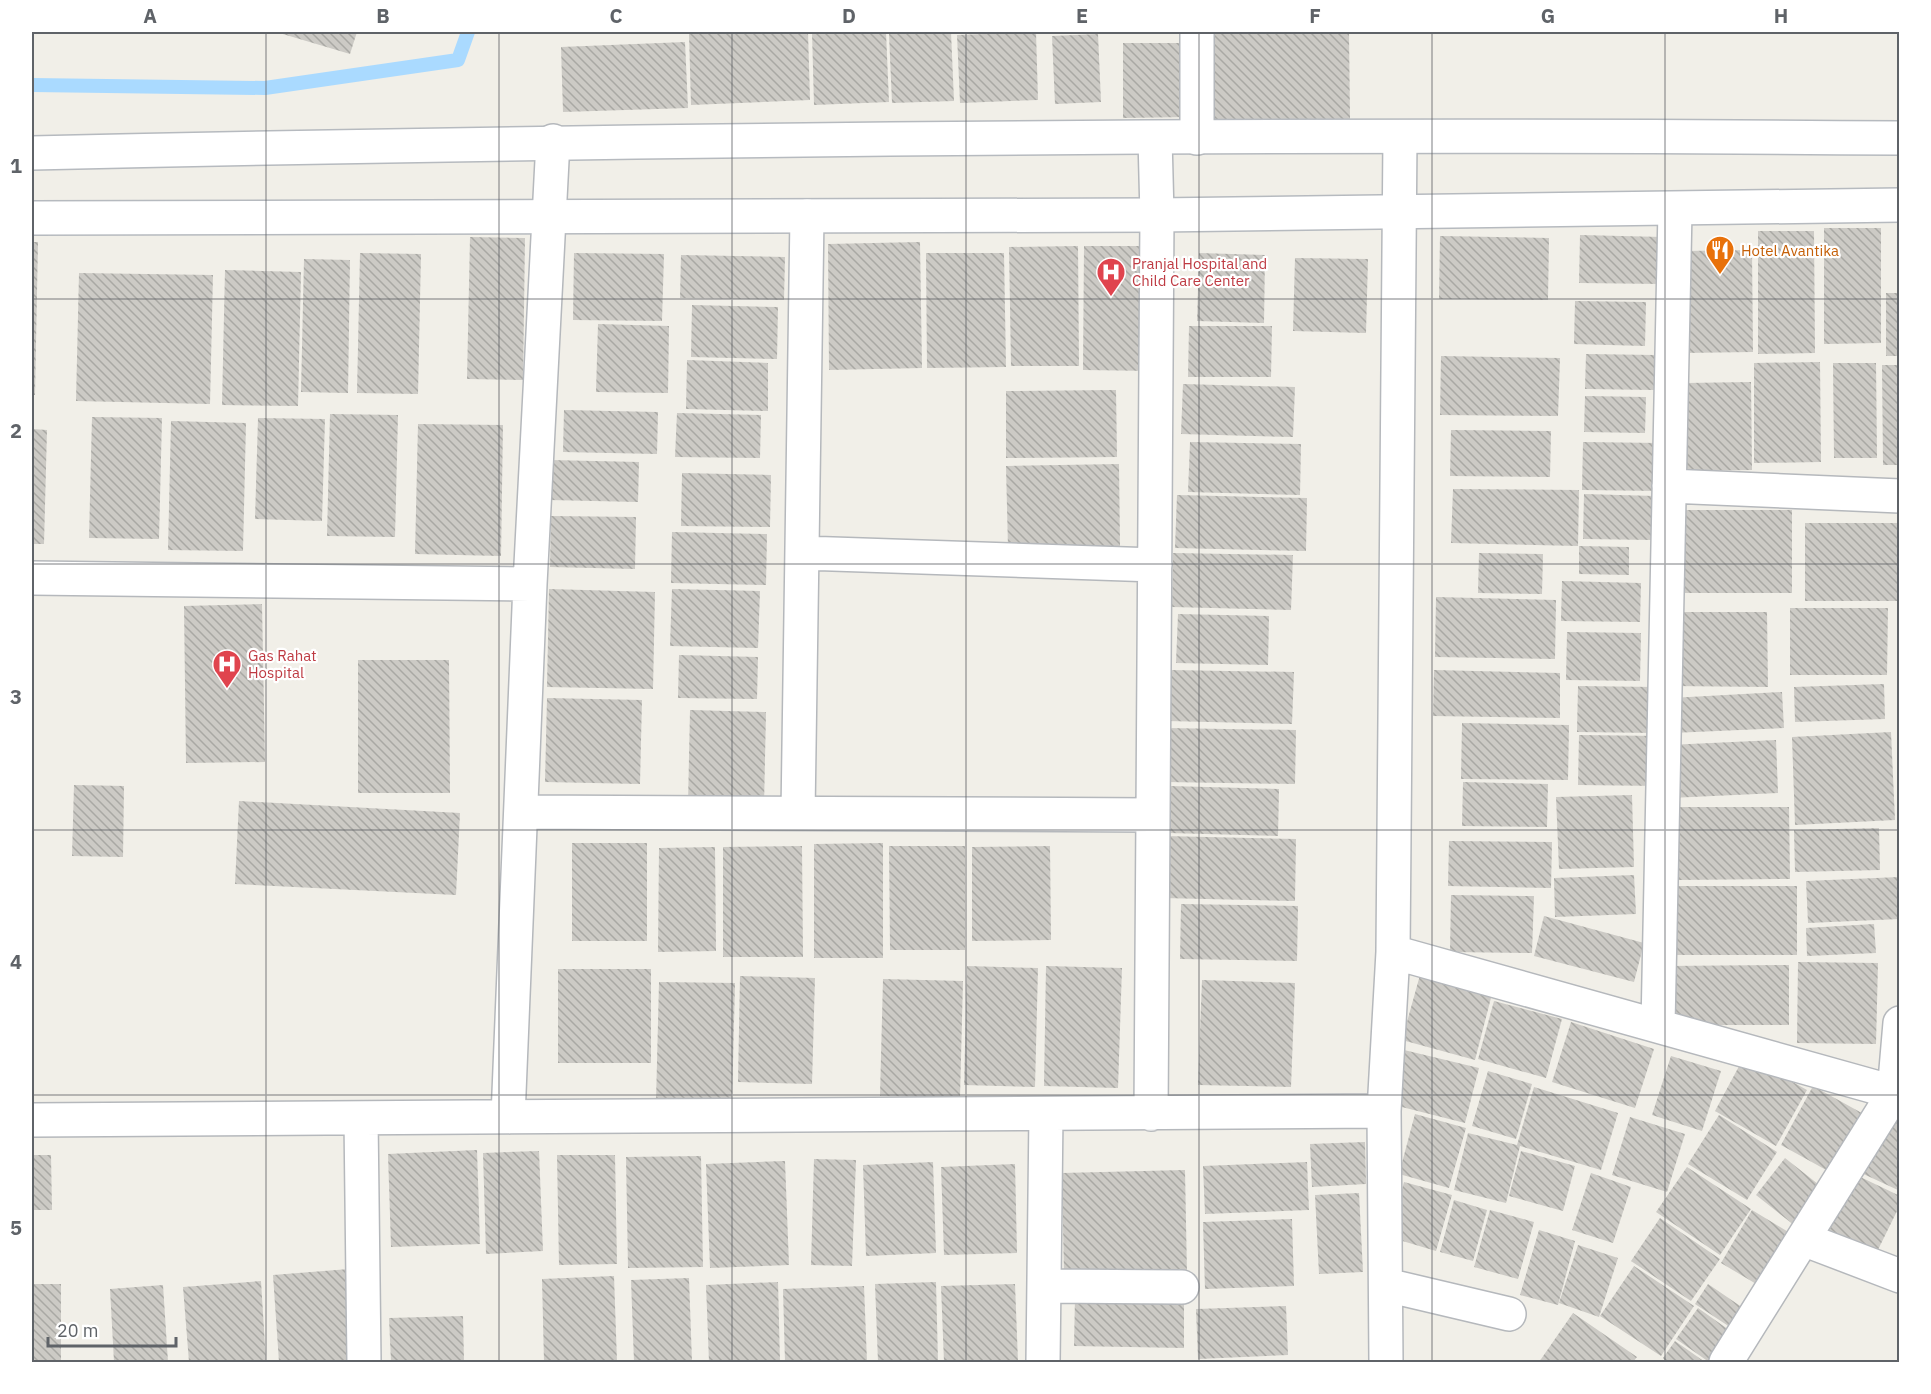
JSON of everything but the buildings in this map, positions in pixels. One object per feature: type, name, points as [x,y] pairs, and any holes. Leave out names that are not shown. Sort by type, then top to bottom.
[{"type":"street","points":[[1197,32],[1197,138]]},
{"type":"street","points":[[1386,1362],[1384,1111],[1393,952],[1400,137]]},
{"type":"street","points":[[32,153],[553,141],[1400,137],[1899,138]]},
{"type":"street","points":[[1151,1114],[1157,215],[1155,138]]},
{"type":"street","points":[[508,1117],[530,584],[553,141]]},
{"type":"street","points":[[32,218],[1157,215],[1400,210],[1675,210],[1899,205]]},
{"type":"street","points":[[1658,1026],[1675,210]]},
{"type":"street","points":[[798,813],[807,216]]},
{"type":"street","points":[[1669,486],[1899,496]]},
{"type":"street","points":[[803,554],[1155,565]]},
{"type":"street","points":[[32,578],[530,584]]},
{"type":"street","points":[[521,812],[1153,815]]},
{"type":"street","points":[[1393,952],[1897,1094]]},
{"type":"street","points":[[1726,1362],[1897,1094],[1899,1023]]},
{"type":"street","points":[[32,1120],[1384,1111]]},
{"type":"street","points":[[1043,1362],[1046,1114]]},
{"type":"street","points":[[362,1118],[364,1362]]},
{"type":"street","points":[[1803,1239],[1899,1276]]},
{"type":"street","points":[[1386,1285],[1509,1314]]},
{"type":"street","points":[[1044,1286],[1182,1287]]},
{"type":"waterway","points":[[32,85],[265,88],[458,60],[468,32]]},
{"type":"place","name":"Hotel Avantika","points":[[1720,276]]},
{"type":"place","name":"Pranjal Hospital and Child Care Center","points":[[1111,298]]},
{"type":"place","name":"Gas Rahat Hospital","points":[[227,690]]}]
